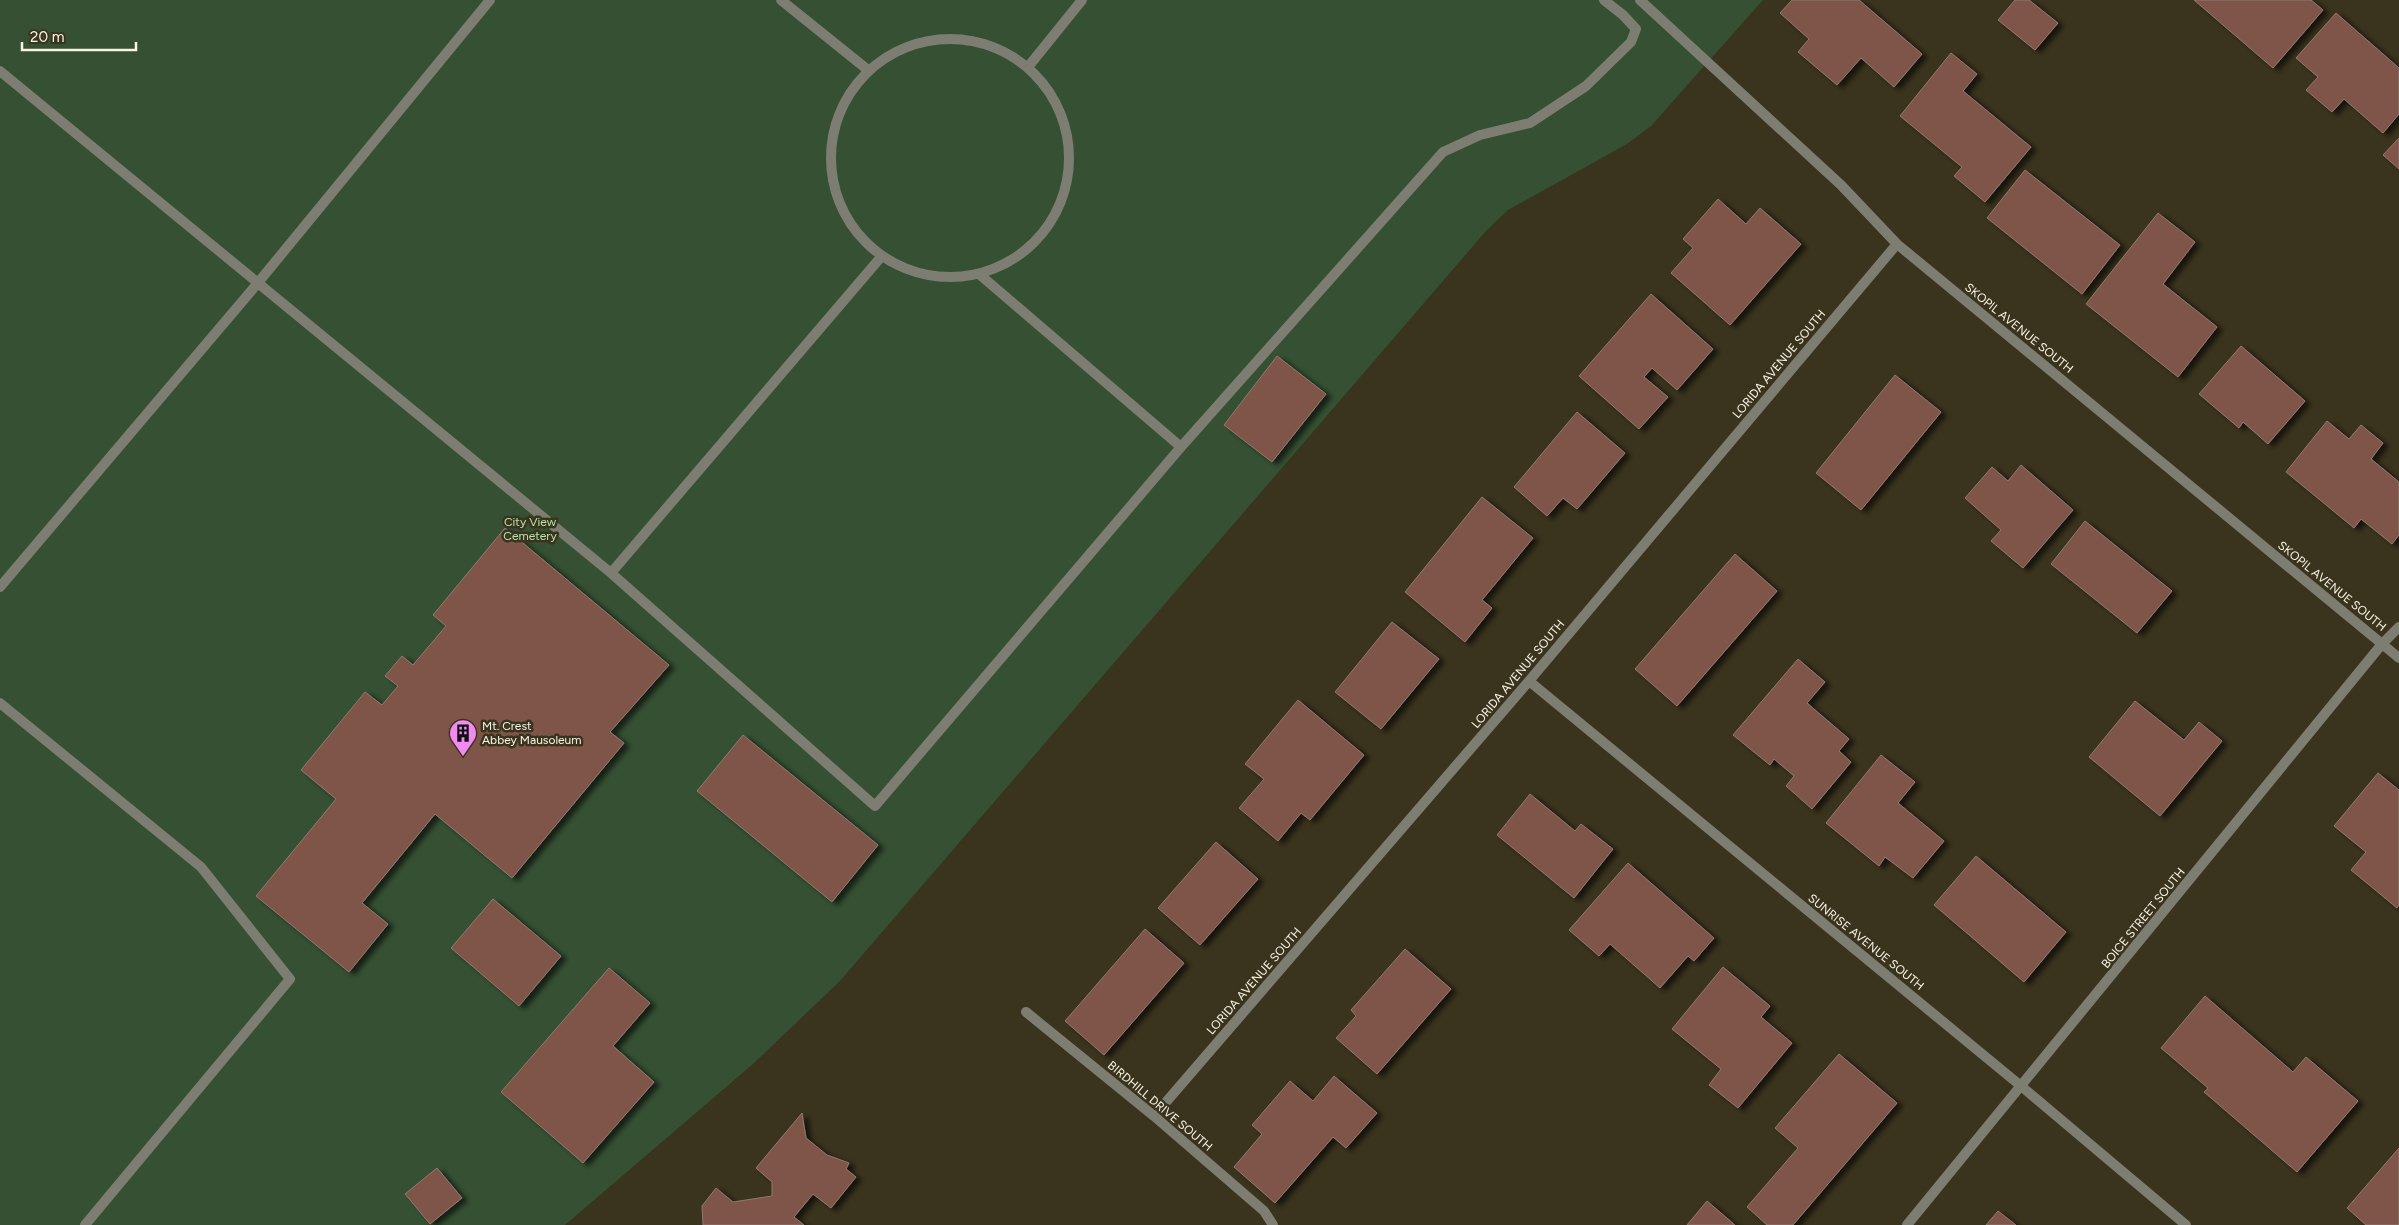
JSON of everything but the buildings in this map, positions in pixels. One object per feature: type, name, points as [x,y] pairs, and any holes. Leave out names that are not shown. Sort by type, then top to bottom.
[{"type":"street","points":[[0,588],[257,284],[490,0]]},
{"type":"street","points":[[781,0],[868,70]]},
{"type":"street","points":[[1028,67],[1082,0]]},
{"type":"street","points":[[0,71],[611,573],[875,806],[1182,447],[1443,152],[1480,135],[1530,123],[1586,86],[1619,55],[1630,42],[1636,30],[1604,0]]},
{"type":"street","name":"SKOPIL AVENUE SOUTH","points":[[1640,0],[1841,185],[1897,244],[2399,658]]},
{"type":"street","points":[[930,39],[966,39],[999,48],[1028,67],[1053,95],[1067,130],[1070,167],[1061,203],[1042,235],[1014,260],[980,274],[946,278],[912,272],[881,257],[855,233],[838,201],[830,167],[833,131],[846,98],[868,70],[897,50],[930,39]]},
{"type":"street","name":"LORIDA AVENUE SOUTH","points":[[1154,1116],[1529,681],[1897,244]]},
{"type":"street","points":[[611,573],[881,257]]},
{"type":"street","points":[[980,274],[1182,447]]},
{"type":"street","name":"BOICE STREET SOUTH","points":[[1906,1225],[2382,644],[2399,628]]},
{"type":"street","name":"SUNRISE AVENUE SOUTH","points":[[1529,681],[2021,1086],[2186,1225]]},
{"type":"street","points":[[0,703],[200,867],[290,979],[85,1225]]},
{"type":"street","name":"BIRDHILL DRIVE SOUTH","points":[[1026,1012],[1154,1116],[1264,1211],[1273,1225]]},
{"type":"green space","name":"City View Cemetery","points":[[0,0],[1763,0],[1651,126],[1627,144],[1508,210],[1486,231],[840,981],[753,1064],[565,1225],[0,1225]]},
{"type":"place","name":"Mt. Crest Abbey Mausoleum","points":[[463,757]]}]
